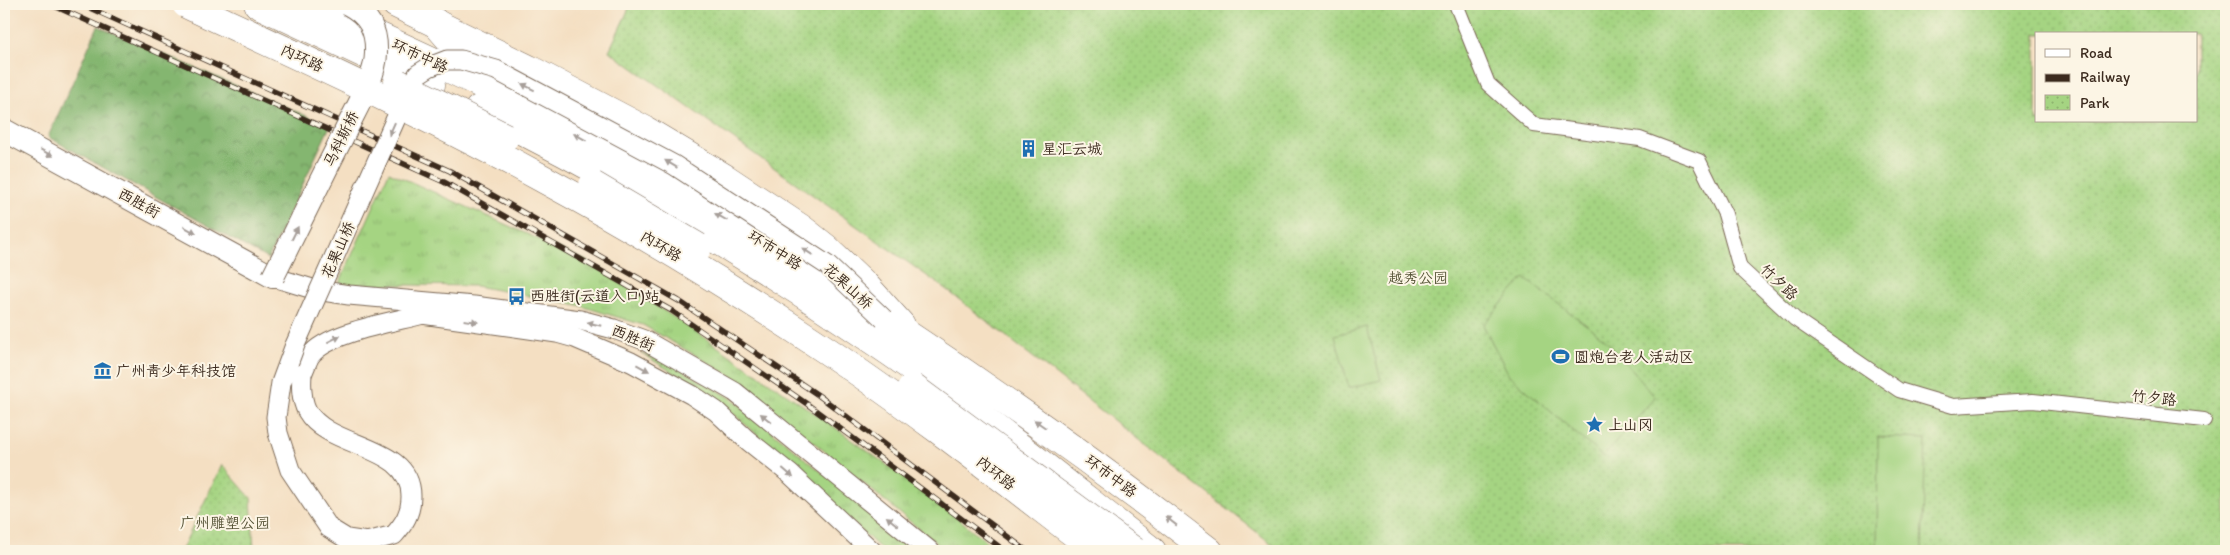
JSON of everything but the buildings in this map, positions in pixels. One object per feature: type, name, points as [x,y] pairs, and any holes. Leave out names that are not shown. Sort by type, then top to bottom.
[{"type":"main road","name":"内环路","points":[[186,4],[398,104],[600,210],[727,287],[834,356],[979,459],[1097,551]]},
{"type":"main road","points":[[209,4],[459,125],[594,200],[756,297],[961,434],[1112,551]]},
{"type":"main road","name":"内环路","points":[[230,4],[461,114],[643,213],[765,288],[861,351],[956,418],[1134,551]]},
{"type":"main road","name":"环市中路","points":[[258,4],[434,87],[546,143],[673,214],[745,257],[823,307],[935,384],[1152,551]]},
{"type":"main road","name":"环市中路","points":[[308,4],[493,90],[606,151],[727,220],[910,336],[1054,434],[1209,551]]},
{"type":"main road","points":[[396,4],[435,22],[645,130],[748,193],[802,229],[826,248],[865,285],[910,336]]},
{"type":"main road","points":[[435,22],[493,90]]},
{"type":"main road","points":[[1030,499],[1088,551]]},
{"type":"street","name":"马科斯桥","points":[[273,277],[355,110],[374,66],[376,52],[373,28],[367,16],[348,4]]},
{"type":"street","name":"竹夕路","points":[[1456,4],[1488,84],[1534,126],[1640,139],[1700,161],[1725,214],[1740,268],[1795,319],[1899,390],[1953,406],[2033,402],[2204,420]]},
{"type":"street","name":"花果山桥","points":[[423,314],[340,336],[322,346],[310,356],[302,374],[300,391],[307,412],[325,429],[387,457],[408,478],[411,491],[408,515],[394,535],[367,542],[347,539],[329,528],[290,470],[278,432],[276,417],[281,383],[397,116],[418,74],[429,67],[447,60],[461,60],[496,70],[674,165],[827,265],[884,319]]},
{"type":"street","name":"西胜街","points":[[4,130],[310,298],[326,304],[423,314],[557,334],[575,338],[631,362],[692,395],[716,411],[746,439],[790,474],[872,551]]},
{"type":"street","name":"西胜街","points":[[273,277],[316,290],[349,295],[474,306],[580,320],[614,329],[644,340],[735,392],[930,551]]},
{"type":"green space","name":"越秀公园","points":[[631,4],[2226,4],[2226,551],[1281,551],[947,290],[609,51]]},
{"type":"green space","points":[[98,26],[330,126],[268,259],[48,137]]},
{"type":"green space","points":[[389,172],[585,260],[686,325],[826,421],[938,502],[998,551],[946,551],[738,380],[643,325],[578,305],[476,286],[339,284]]},
{"type":"green space","name":"圆炮台老人活动区","points":[[1524,278],[1605,339],[1655,397],[1603,457],[1509,375],[1483,325]]},
{"type":"green space","points":[[1367,327],[1381,380],[1349,388],[1335,335]]},
{"type":"green space","points":[[641,353],[677,367],[731,398],[918,551],[883,551],[718,400]]},
{"type":"green space","points":[[1878,437],[1926,439],[1922,550],[1877,550]]},
{"type":"green space","name":"广州雕塑公园","points":[[222,465],[251,498],[254,551],[181,551]]},
{"type":"railway","points":[[50,4],[444,182],[672,311],[807,404],[1005,551]]},
{"type":"railway","points":[[81,4],[450,171],[679,301],[818,395],[1027,551]]},
{"type":"place","name":"星汇云城","points":[[1028,149]]},
{"type":"place","name":"西胜街(云道入口)站","points":[[516,296]]},
{"type":"place","name":"圆炮台老人活动区","points":[[1560,357]]},
{"type":"place","name":"广州青少年科技馆","points":[[102,371]]},
{"type":"place","name":"上山冈","points":[[1594,425]]}]
